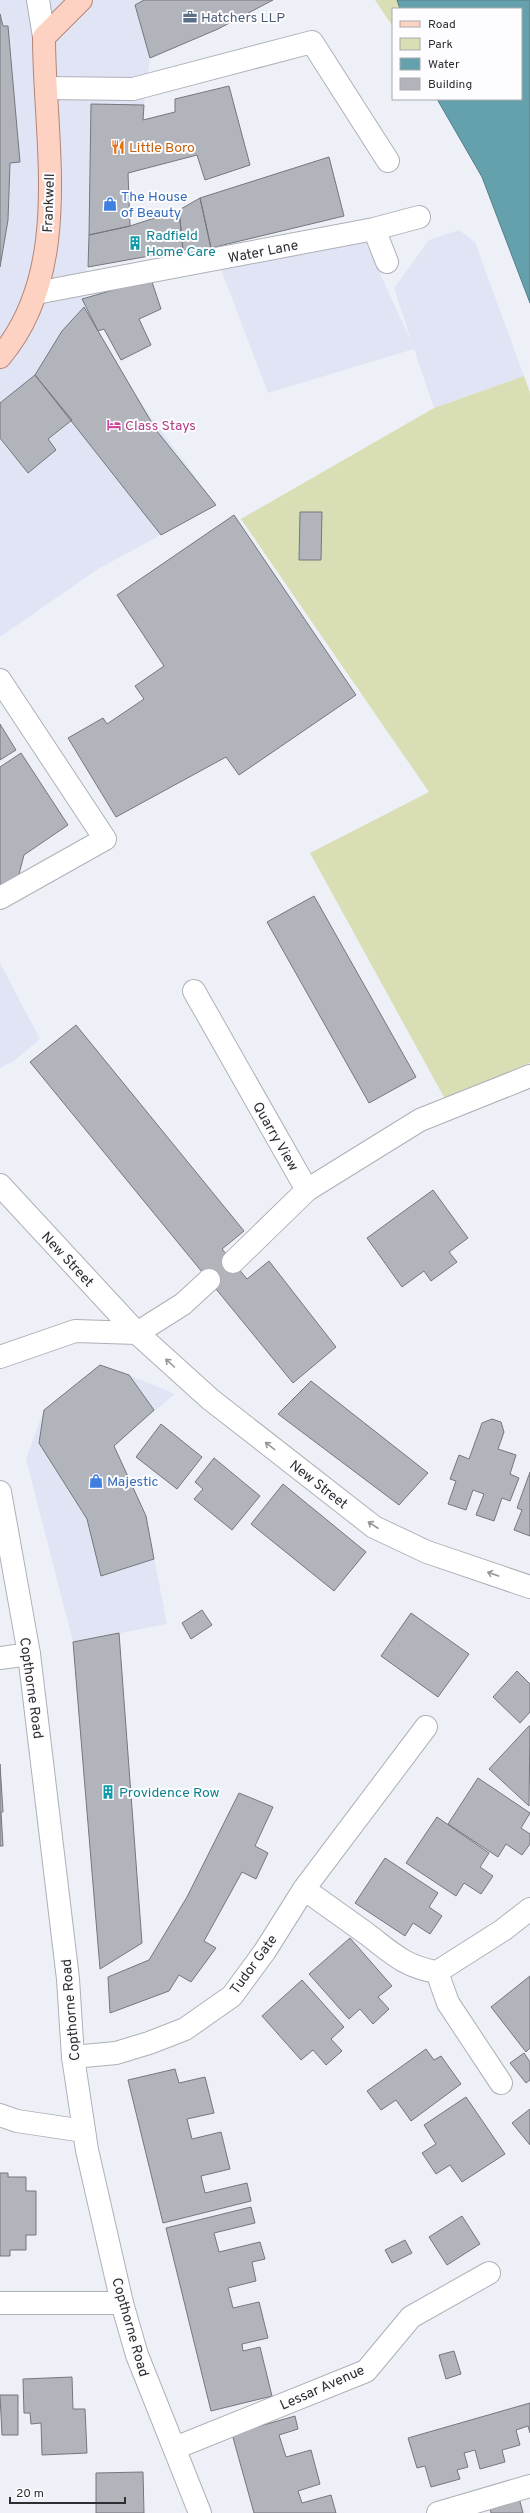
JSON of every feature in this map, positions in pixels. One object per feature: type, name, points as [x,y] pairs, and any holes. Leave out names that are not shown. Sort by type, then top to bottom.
[{"type":"main road","points":[[44,37],[81,0]]},
{"type":"main road","name":"Frankwell","points":[[0,358],[14,342],[36,293],[47,241],[50,175],[44,37]]},
{"type":"street","name":"Frankwell","points":[[38,0],[44,37]]},
{"type":"street","points":[[46,88],[133,89],[312,42],[388,161]]},
{"type":"street","name":"Water Lane","points":[[36,293],[374,229],[419,217]]},
{"type":"street","points":[[374,229],[387,262]]},
{"type":"street","points":[[0,680],[105,839],[0,898]]},
{"type":"street","name":"Quarry View","points":[[194,991],[308,1190]]},
{"type":"street","points":[[233,1262],[308,1190],[420,1120],[530,1076]]},
{"type":"street","name":"New Street","points":[[0,1185],[137,1333],[210,1399],[374,1527],[427,1552],[530,1587]]},
{"type":"street","points":[[0,1357],[75,1331],[137,1333],[183,1304],[209,1280]]},
{"type":"street","name":"Copthorne Road","points":[[0,1492],[29,1654],[68,1979],[74,2057],[84,2131],[122,2303],[154,2400],[176,2448],[200,2513]]},
{"type":"street","points":[[0,1658],[29,1654]]},
{"type":"street","name":"Tudor Gate","points":[[74,2057],[116,2053],[149,2043],[185,2029],[232,1996],[265,1952],[304,1889],[426,1727]]},
{"type":"street","points":[[304,1889],[372,1938],[394,1956],[418,1969],[437,1972],[503,1930],[530,1909]]},
{"type":"street","points":[[437,1972],[448,2003],[501,2083]]},
{"type":"street","points":[[0,2115],[17,2121],[84,2131]]},
{"type":"street","name":"Lessar Avenue","points":[[176,2448],[366,2371],[411,2317],[489,2273]]},
{"type":"street","points":[[0,2303],[122,2303]]},
{"type":"street","points":[[438,2513],[530,2486]]},
{"type":"shaded area","points":[[0,0],[273,0],[218,29],[150,58],[144,105],[142,170],[128,174],[130,226],[89,236],[84,307],[140,402],[216,505],[98,569],[0,637],[0,267],[8,220],[10,163],[0,164]]},
{"type":"shaded area","points":[[459,230],[475,242],[524,376],[434,408],[414,349],[268,393],[220,267],[364,239],[412,343],[394,288],[429,240]]},
{"type":"shaded area","points":[[0,963],[40,1039],[14,1061],[0,1068]]},
{"type":"shaded area","points":[[129,1375],[175,1394],[114,1446],[146,1516],[167,1624],[73,1642],[26,1459],[44,1410]]},
{"type":"green space","points":[[375,0],[397,0],[400,8],[392,8],[392,26]]},
{"type":"green space","points":[[524,376],[530,393],[530,1063],[445,1099],[310,853],[429,792],[241,519],[434,408]]},
{"type":"water","points":[[397,0],[530,0],[530,303],[482,177],[438,100],[522,100],[522,8],[400,8]]},
{"type":"building","name":"Hatchers LLP","points":[[144,0],[273,0],[218,29],[150,58],[135,5]]},
{"type":"building","points":[[0,14],[3,26],[8,26],[20,162],[10,163],[8,220],[0,267]]},
{"type":"building","points":[[229,86],[250,165],[205,180],[197,155],[128,173],[130,226],[89,235],[91,104],[144,105],[143,120],[175,112],[175,99]]},
{"type":"building","points":[[329,157],[344,216],[211,248],[200,198]]},
{"type":"building","points":[[200,198],[211,248],[183,250],[179,210]]},
{"type":"building","name":"Radfield Home Care","points":[[179,210],[183,250],[88,267],[89,235],[130,226]]},
{"type":"building","points":[[151,279],[161,309],[139,319],[151,345],[121,360],[104,329],[98,331],[82,299]]},
{"type":"building","name":"Class Stays","points":[[84,307],[156,430],[216,505],[161,535],[35,375],[62,331]]},
{"type":"building","points":[[35,375],[72,420],[48,439],[56,450],[28,473],[0,438],[0,403]]},
{"type":"building","points":[[300,512],[322,512],[321,560],[299,560]]},
{"type":"building","points":[[234,515],[356,695],[239,775],[226,757],[116,817],[68,738],[103,718],[107,724],[144,699],[135,686],[164,666],[117,595]]},
{"type":"building","points":[[0,724],[16,750],[0,760]]},
{"type":"building","points":[[21,753],[68,825],[24,855],[19,874],[0,887],[0,767]]},
{"type":"building","points":[[314,896],[416,1077],[369,1103],[267,922]]},
{"type":"building","points":[[76,1025],[244,1231],[222,1249],[247,1279],[269,1261],[336,1347],[293,1383],[30,1062]]},
{"type":"building","points":[[433,1190],[468,1238],[449,1252],[457,1262],[431,1281],[424,1271],[402,1287],[367,1238]]},
{"type":"building","name":"Majestic","points":[[100,1365],[129,1375],[154,1410],[114,1446],[146,1516],[154,1559],[101,1576],[87,1519],[39,1443],[44,1410]]},
{"type":"building","points":[[311,1381],[428,1473],[399,1505],[278,1414]]},
{"type":"building","points":[[492,1419],[501,1422],[504,1432],[498,1449],[516,1455],[510,1474],[519,1478],[510,1501],[502,1498],[494,1521],[476,1515],[484,1494],[473,1490],[466,1510],[448,1504],[456,1481],[450,1479],[459,1455],[469,1459],[482,1423]]},
{"type":"building","points":[[161,1424],[202,1457],[177,1489],[136,1457]]},
{"type":"building","points":[[214,1458],[260,1496],[232,1530],[194,1499],[203,1489],[195,1482]]},
{"type":"building","points":[[530,1472],[530,1536],[514,1530],[522,1510],[517,1508]]},
{"type":"building","points":[[283,1484],[366,1552],[334,1591],[251,1524]]},
{"type":"building","points":[[202,1610],[212,1625],[191,1639],[182,1623]]},
{"type":"building","points":[[411,1613],[469,1654],[438,1697],[381,1656]]},
{"type":"building","name":"Providence Row","points":[[119,1633],[142,1943],[100,1969],[73,1642]]},
{"type":"building","points":[[517,1671],[530,1684],[530,1712],[520,1723],[493,1697]]},
{"type":"building","points":[[530,1726],[529,1806],[489,1769]]},
{"type":"building","points":[[0,1764],[3,1812],[1,1812],[3,1846],[0,1846]]},
{"type":"building","points":[[478,1778],[530,1813],[521,1828],[530,1834],[530,1844],[522,1855],[506,1844],[498,1857],[448,1824]]},
{"type":"building","points":[[239,1793],[273,1807],[255,1846],[268,1853],[256,1879],[242,1872],[204,1941],[216,1948],[191,1982],[179,1975],[169,1991],[110,2013],[108,1977],[149,1960],[187,1897]]},
{"type":"building","points":[[437,1817],[489,1853],[480,1867],[493,1876],[481,1894],[464,1883],[456,1896],[406,1863]]},
{"type":"building","points":[[385,1858],[438,1893],[429,1907],[442,1916],[430,1934],[413,1923],[405,1936],[355,1903]]},
{"type":"building","points":[[350,1938],[392,1986],[378,1997],[389,2009],[373,2024],[360,2009],[349,2019],[309,1974]]},
{"type":"building","points":[[530,1976],[530,2048],[526,2052],[491,2007]]},
{"type":"building","points":[[302,1980],[344,2027],[331,2039],[342,2051],[326,2065],[313,2050],[301,2060],[262,2016]]},
{"type":"building","points":[[426,2049],[434,2060],[441,2056],[461,2084],[411,2121],[396,2100],[381,2110],[367,2091]]},
{"type":"building","points":[[524,2053],[530,2062],[530,2080],[526,2083],[510,2063]]},
{"type":"building","points":[[175,2069],[179,2083],[205,2077],[214,2113],[187,2119],[192,2139],[221,2132],[230,2169],[201,2176],[205,2193],[247,2183],[251,2201],[163,2223],[128,2080]]},
{"type":"building","points":[[466,2097],[505,2154],[462,2182],[450,2165],[436,2174],[422,2153],[436,2144],[424,2125]]},
{"type":"building","points":[[530,2109],[530,2145],[512,2123]]},
{"type":"building","points":[[0,2173],[8,2173],[8,2177],[26,2177],[26,2191],[36,2191],[36,2235],[26,2235],[26,2250],[10,2250],[10,2256],[0,2256]]},
{"type":"building","points":[[251,2207],[255,2223],[214,2233],[219,2252],[260,2242],[265,2259],[252,2262],[256,2281],[228,2288],[233,2308],[259,2302],[268,2338],[242,2344],[243,2351],[260,2347],[272,2396],[211,2411],[166,2228]]},
{"type":"building","points":[[462,2216],[480,2244],[447,2265],[429,2237]]},
{"type":"building","points":[[405,2240],[412,2253],[392,2263],[385,2250]]},
{"type":"building","points":[[454,2351],[461,2374],[446,2379],[439,2355]]},
{"type":"building","points":[[72,2377],[73,2409],[85,2409],[87,2453],[42,2455],[41,2423],[31,2424],[30,2413],[24,2413],[23,2379]]},
{"type":"building","points":[[0,2395],[18,2395],[18,2435],[2,2435]]},
{"type":"building","points":[[530,2403],[530,2433],[528,2426],[516,2430],[520,2445],[502,2450],[505,2462],[480,2469],[475,2450],[464,2453],[468,2467],[457,2470],[460,2479],[431,2487],[425,2466],[417,2468],[408,2438]]},
{"type":"building","points":[[295,2416],[298,2429],[279,2435],[286,2457],[311,2450],[320,2484],[298,2491],[302,2503],[331,2495],[336,2513],[254,2513],[232,2434]]},
{"type":"building","points":[[143,2472],[144,2513],[96,2513],[96,2473]]},
{"type":"building","points":[[518,2494],[523,2513],[491,2513],[489,2501]]},
{"type":"place","name":"Hatchers LLP","points":[[190,17]]},
{"type":"place","name":"Little Boro","points":[[118,147]]},
{"type":"place","name":"The House of Beauty","points":[[110,204]]},
{"type":"place","name":"Radfield Home Care","points":[[135,243]]},
{"type":"place","name":"Class Stays","points":[[114,425]]},
{"type":"place","name":"Majestic","points":[[96,1481]]},
{"type":"place","name":"Providence Row","points":[[108,1792]]}]
